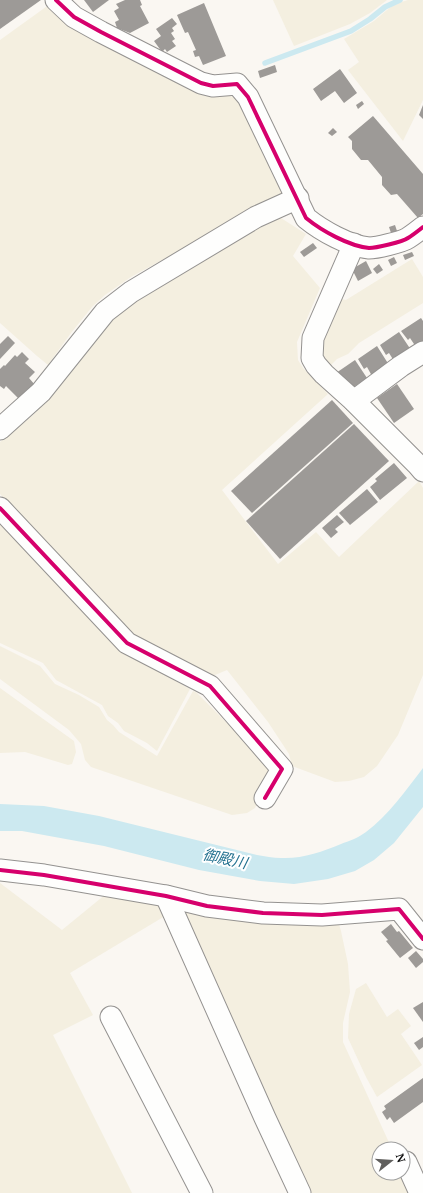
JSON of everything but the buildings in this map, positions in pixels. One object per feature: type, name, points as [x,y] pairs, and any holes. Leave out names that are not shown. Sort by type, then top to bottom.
[{"type":"street","points":[[56,0],[74,17],[201,83],[213,86],[237,84],[248,97],[298,198],[306,218],[316,225],[338,238],[370,248],[384,246],[406,239],[423,227]]},
{"type":"street","points":[[0,429],[41,392],[105,312],[131,292],[256,217],[298,198]]},
{"type":"street","points":[[354,244],[313,338],[312,358],[324,374],[421,465]]},
{"type":"street","points":[[354,401],[401,366],[423,352]]},
{"type":"street","points":[[0,508],[127,642],[210,686],[282,769],[265,798]]},
{"type":"street","points":[[0,870],[44,874],[166,896],[207,906],[263,913],[322,915],[399,909],[423,939]]},
{"type":"street","points":[[166,896],[300,1193]]},
{"type":"street","points":[[111,1017],[202,1193]]},
{"type":"street","points":[[411,1173],[420,1193]]},
{"type":"shaded area","points":[[273,0],[387,0],[370,13],[350,24],[294,46]]},
{"type":"shaded area","points":[[408,0],[423,0],[423,100],[403,141],[348,70],[359,62],[344,39],[374,21],[395,4]]},
{"type":"shaded area","points":[[50,4],[155,71],[187,88],[208,93],[227,95],[239,99],[284,195],[131,277],[105,295],[92,307],[48,365],[0,323],[0,40]]},
{"type":"shaded area","points":[[272,217],[281,218],[306,234],[293,256],[320,288],[297,342],[298,360],[303,368],[328,394],[222,490],[278,564],[316,532],[339,557],[419,481],[423,488],[423,675],[398,735],[377,766],[364,777],[349,781],[335,782],[292,766],[289,754],[268,722],[227,670],[215,675],[205,675],[125,631],[0,494],[0,442],[33,415],[56,388],[105,318]]},
{"type":"shaded area","points":[[412,259],[423,277],[423,303],[359,343],[348,354],[337,359],[326,370],[317,355],[333,297],[346,300]]},
{"type":"shaded area","points":[[0,522],[116,647],[190,689],[157,751],[147,743],[124,731],[118,723],[108,716],[102,705],[56,680],[43,663],[0,643]]},
{"type":"shaded area","points":[[0,646],[40,666],[55,684],[79,695],[99,707],[107,720],[119,732],[157,756],[193,691],[196,692],[243,739],[269,771],[270,777],[255,808],[247,813],[232,815],[91,767],[85,760],[81,744],[69,730],[0,679]]},
{"type":"shaded area","points":[[0,688],[74,741],[76,752],[72,764],[68,765],[25,752],[0,753]]},
{"type":"shaded area","points":[[0,883],[62,930],[106,894],[162,906],[165,916],[70,973],[93,1015],[53,1035],[132,1193],[0,1193]]},
{"type":"shaded area","points":[[176,908],[338,921],[348,964],[350,992],[343,1023],[343,1042],[388,1141],[371,1141],[371,1181],[406,1181],[411,1193],[307,1193]]},
{"type":"shaded area","points":[[366,983],[387,1017],[398,1009],[411,1026],[401,1034],[422,1065],[377,1097],[348,1038],[349,1014],[356,989]]},
{"type":"water","name":"御殿川","points":[[423,768],[423,807],[394,843],[374,860],[355,871],[328,879],[294,884],[260,881],[199,870],[104,846],[22,831],[0,831],[0,804],[44,806],[99,816],[257,855],[278,858],[297,857],[327,850],[354,839],[366,832],[389,811]]},
{"type":"waterway","points":[[265,63],[351,31],[385,7],[400,0]]},
{"type":"cycle path","points":[[56,0],[74,17],[201,83],[213,86],[237,84],[248,97],[306,218],[320,228],[344,241],[369,248],[405,240],[423,227]]},
{"type":"cycle path","points":[[0,508],[127,643],[210,686],[282,769],[265,798]]},
{"type":"cycle path","points":[[0,870],[44,875],[166,896],[207,906],[263,913],[322,915],[399,909],[423,939]]}]
